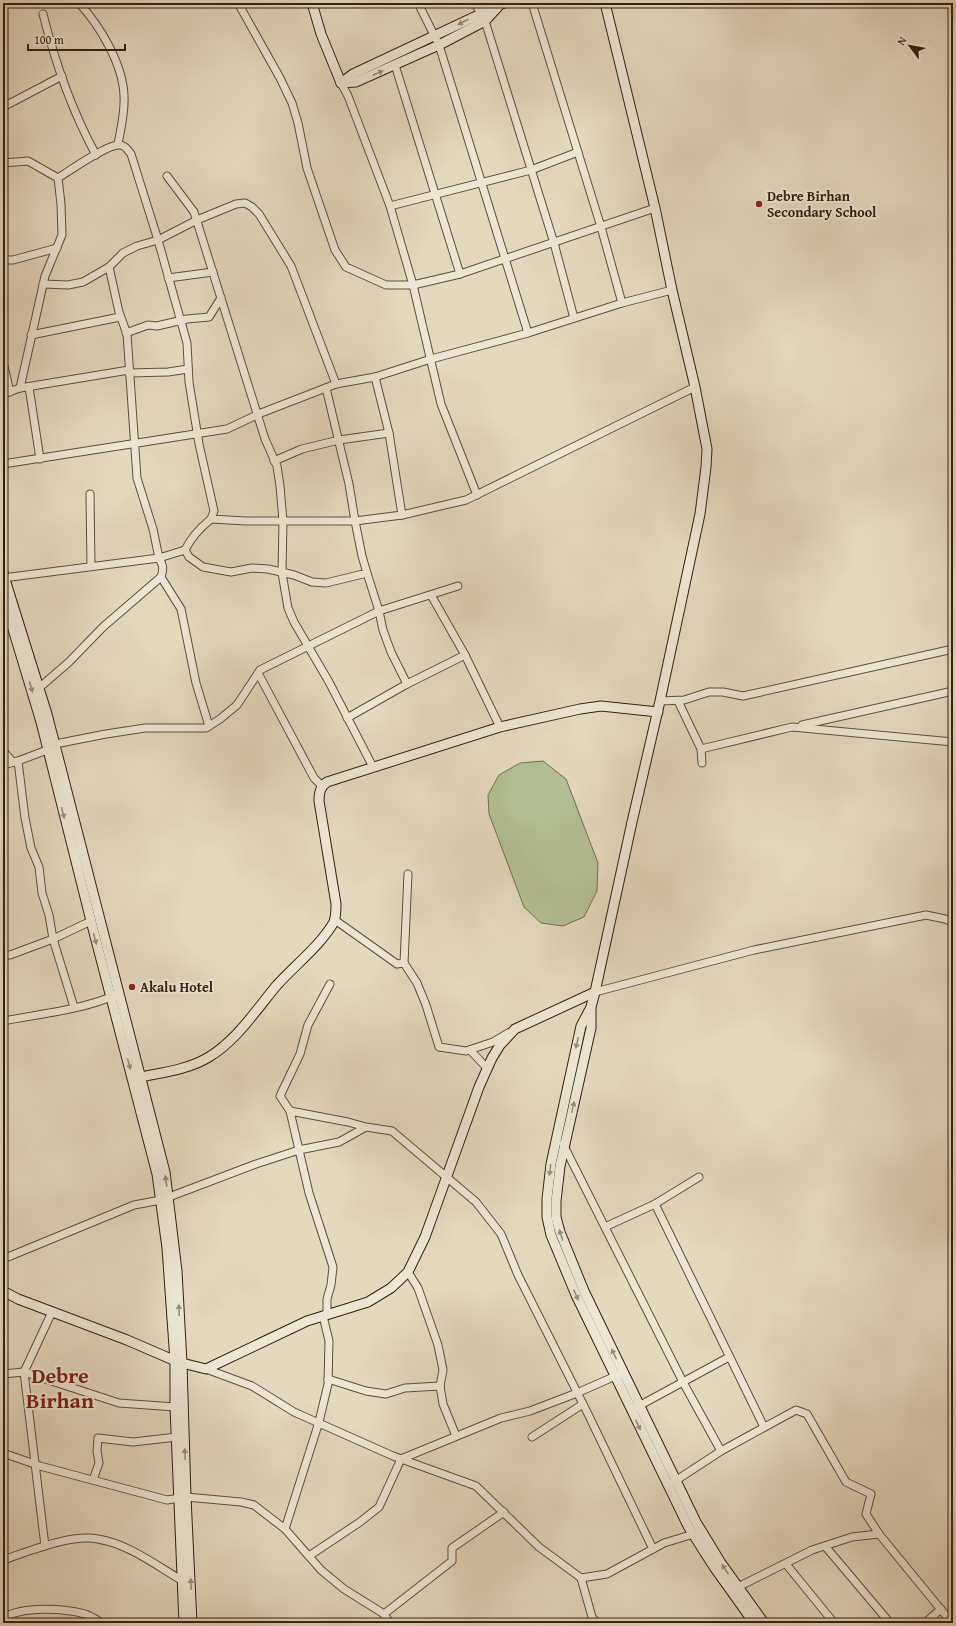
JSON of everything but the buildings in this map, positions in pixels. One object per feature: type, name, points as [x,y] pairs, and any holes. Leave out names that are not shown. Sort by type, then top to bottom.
[{"type":"street","points":[[79,3],[94,20],[120,69],[124,95],[123,120],[118,144]]},
{"type":"street","points":[[238,3],[280,78],[292,103],[298,123],[307,168],[335,250],[346,267],[386,286],[413,285],[460,274],[655,208]]},
{"type":"street","points":[[312,3],[321,34],[341,83],[348,96],[390,206],[413,285],[441,404],[477,495]]},
{"type":"street","points":[[418,3],[439,45],[480,182],[528,333]]},
{"type":"street","points":[[474,3],[483,17],[554,243],[574,318]]},
{"type":"street","points":[[532,3],[601,227],[622,303]]},
{"type":"street","points":[[605,3],[655,208],[707,449],[700,514],[658,712],[591,1007],[591,1028],[560,1143],[560,1166],[556,1201],[556,1217],[560,1232],[584,1291],[635,1408],[697,1533],[734,1589],[754,1623]]},
{"type":"street","points":[[341,83],[356,82],[439,45],[501,4]]},
{"type":"street","points":[[43,14],[50,44],[80,126],[96,155]]},
{"type":"street","points":[[341,83],[354,74],[434,36],[483,17]]},
{"type":"street","points":[[395,65],[434,195],[460,274]]},
{"type":"street","points":[[3,107],[62,76]]},
{"type":"street","points":[[58,178],[96,155],[118,144],[125,146],[131,154],[158,240],[187,343],[188,369],[198,433],[214,511],[211,519],[188,543],[185,550],[159,558],[3,577],[39,688],[91,921],[115,996]]},
{"type":"street","points":[[390,206],[531,170],[578,152]]},
{"type":"street","points":[[3,162],[28,161],[58,178]]},
{"type":"street","points":[[167,176],[194,212],[257,415],[274,461],[280,486],[283,520],[282,573],[288,608],[294,622],[348,718],[373,767]]},
{"type":"street","points":[[20,388],[43,284],[62,235],[58,178]]},
{"type":"street","points":[[43,284],[68,285],[83,282],[109,267],[123,253],[137,246],[158,240],[197,220],[236,204],[245,203],[259,214],[291,266],[336,384]]},
{"type":"street","points":[[3,260],[14,260],[57,248]]},
{"type":"street","points":[[39,688],[69,662],[103,627],[161,577],[163,571],[163,565],[159,558],[153,529],[137,478],[126,333],[120,317],[109,267]]},
{"type":"street","points":[[168,278],[213,272]]},
{"type":"street","points":[[3,464],[134,442],[227,429],[257,415],[336,384],[375,377],[431,359],[528,333],[622,303],[672,290]]},
{"type":"street","points":[[126,333],[148,326],[156,326],[180,320],[209,317],[221,298]]},
{"type":"street","points":[[31,335],[120,317]]},
{"type":"street","points":[[3,362],[6,393],[20,388],[129,371],[168,372],[188,369]]},
{"type":"street","points":[[375,377],[390,433],[402,515]]},
{"type":"street","points":[[29,387],[40,459]]},
{"type":"street","points":[[326,388],[349,484],[362,556],[379,611],[383,630],[391,652],[407,684]]},
{"type":"street","points":[[211,519],[246,521],[283,520],[355,522],[402,515],[466,500],[695,388]]},
{"type":"street","points":[[274,461],[302,449],[339,440],[390,433]]},
{"type":"street","points":[[90,494],[91,566]]},
{"type":"street","points":[[185,550],[189,557],[203,567],[231,572],[252,568],[268,569],[312,582],[326,583],[367,573]]},
{"type":"street","points":[[161,577],[180,609],[196,683],[210,726]]},
{"type":"street","points":[[3,765],[16,762],[51,747],[145,728],[206,728],[237,705],[260,670],[379,611],[458,586]]},
{"type":"street","points":[[431,594],[464,655],[500,727]]},
{"type":"street","points":[[3,596],[35,702],[51,747],[136,1078],[165,1172],[165,1198],[177,1271],[184,1623]]},
{"type":"street","points":[[660,701],[684,700],[708,692],[723,692],[743,696],[953,649]]},
{"type":"street","points":[[348,718],[407,684],[464,655]]},
{"type":"street","points":[[258,673],[310,772],[322,786]]},
{"type":"street","points":[[701,749],[953,691]]},
{"type":"street","points":[[678,701],[701,749],[702,763]]},
{"type":"street","points":[[136,1078],[190,1066],[208,1058],[222,1048],[234,1037],[278,984],[320,941],[335,920],[336,904],[319,801],[319,793],[322,786],[326,782],[500,727],[580,709],[601,706],[658,712]]},
{"type":"street","points":[[792,727],[953,742]]},
{"type":"street","points":[[3,751],[16,762],[31,848],[39,867],[42,893],[49,915],[53,939],[74,1008]]},
{"type":"street","points":[[408,874],[404,963],[417,983],[426,1005],[439,1047],[466,1051],[493,1042],[515,1029],[595,992],[754,950],[918,916],[926,915],[953,922]]},
{"type":"street","points":[[335,920],[397,964],[404,963]]},
{"type":"street","points":[[3,955],[10,955],[53,939],[91,921]]},
{"type":"street","points":[[285,1529],[318,1422],[328,1379],[329,1341],[325,1315],[333,1267],[309,1193],[290,1111],[280,1096],[300,1054],[308,1026],[330,984]]},
{"type":"street","points":[[3,1021],[74,1008],[115,996]]},
{"type":"street","points":[[206,1369],[307,1321],[368,1302],[391,1288],[408,1272],[425,1237],[487,1068],[500,1045],[515,1029]]},
{"type":"street","points":[[470,1050],[487,1068]]},
{"type":"street","points":[[290,1111],[366,1127],[392,1130],[476,1202],[501,1234],[518,1275],[583,1404],[653,1549]]},
{"type":"street","points":[[3,1259],[134,1205],[165,1198],[256,1164],[299,1150],[339,1142],[366,1127]]},
{"type":"street","points":[[560,1143],[606,1227],[683,1381],[721,1451]]},
{"type":"street","points":[[606,1227],[655,1204],[699,1177]]},
{"type":"street","points":[[655,1204],[764,1427]]},
{"type":"street","points":[[408,1272],[418,1288],[438,1345],[443,1370],[440,1386],[443,1404],[456,1436]]},
{"type":"street","points":[[3,1291],[179,1362],[206,1369],[252,1386],[294,1412],[401,1459],[476,1486],[539,1546],[581,1578],[592,1617],[597,1623]]},
{"type":"street","points":[[45,1546],[24,1372],[52,1312]]},
{"type":"street","points":[[635,1408],[729,1357]]},
{"type":"street","points":[[179,1362],[176,1408],[177,1437],[192,1623]]},
{"type":"street","points":[[3,1374],[24,1372],[119,1403],[176,1408]]},
{"type":"street","points":[[309,1556],[360,1522],[379,1507],[401,1459],[501,1418],[530,1411],[577,1393],[619,1374]]},
{"type":"street","points":[[328,1379],[366,1391],[386,1394],[405,1388],[440,1386]]},
{"type":"street","points":[[532,1437],[583,1404]]},
{"type":"street","points":[[672,1483],[721,1451],[796,1410],[807,1414],[846,1482],[871,1494],[866,1514],[879,1534],[952,1623]]},
{"type":"street","points":[[94,1480],[99,1463],[97,1451],[98,1438],[133,1442],[177,1437]]},
{"type":"street","points":[[3,1453],[35,1464],[167,1500],[182,1497],[241,1502],[254,1505],[285,1529],[322,1570],[344,1588],[384,1614],[390,1623]]},
{"type":"street","points":[[384,1614],[452,1561],[452,1548],[504,1512]]},
{"type":"street","points":[[581,1578],[607,1574],[664,1543],[697,1533]]},
{"type":"street","points":[[734,1589],[812,1550],[852,1537],[879,1534]]},
{"type":"street","points":[[3,1560],[45,1546],[79,1539],[98,1539],[121,1546],[183,1581]]},
{"type":"street","points":[[825,1546],[890,1623]]},
{"type":"street","points":[[786,1564],[834,1623]]},
{"type":"street","points":[[734,1589],[764,1623]]},
{"type":"street","points":[[3,1618],[12,1612],[57,1608],[87,1614],[102,1623]]},
{"type":"street","points":[[925,1623],[941,1609]]},
{"type":"green space","points":[[543,761],[566,779],[598,863],[597,891],[584,917],[563,926],[541,923],[524,907],[489,814],[488,795],[499,775],[520,763]]},
{"type":"place","name":"Debre Birhan Secondary School","points":[[759,204]]},
{"type":"place","name":"Akalu Hotel","points":[[132,987]]},
{"type":"district","name":"Debre Birhan","points":[[60,1388]]}]
